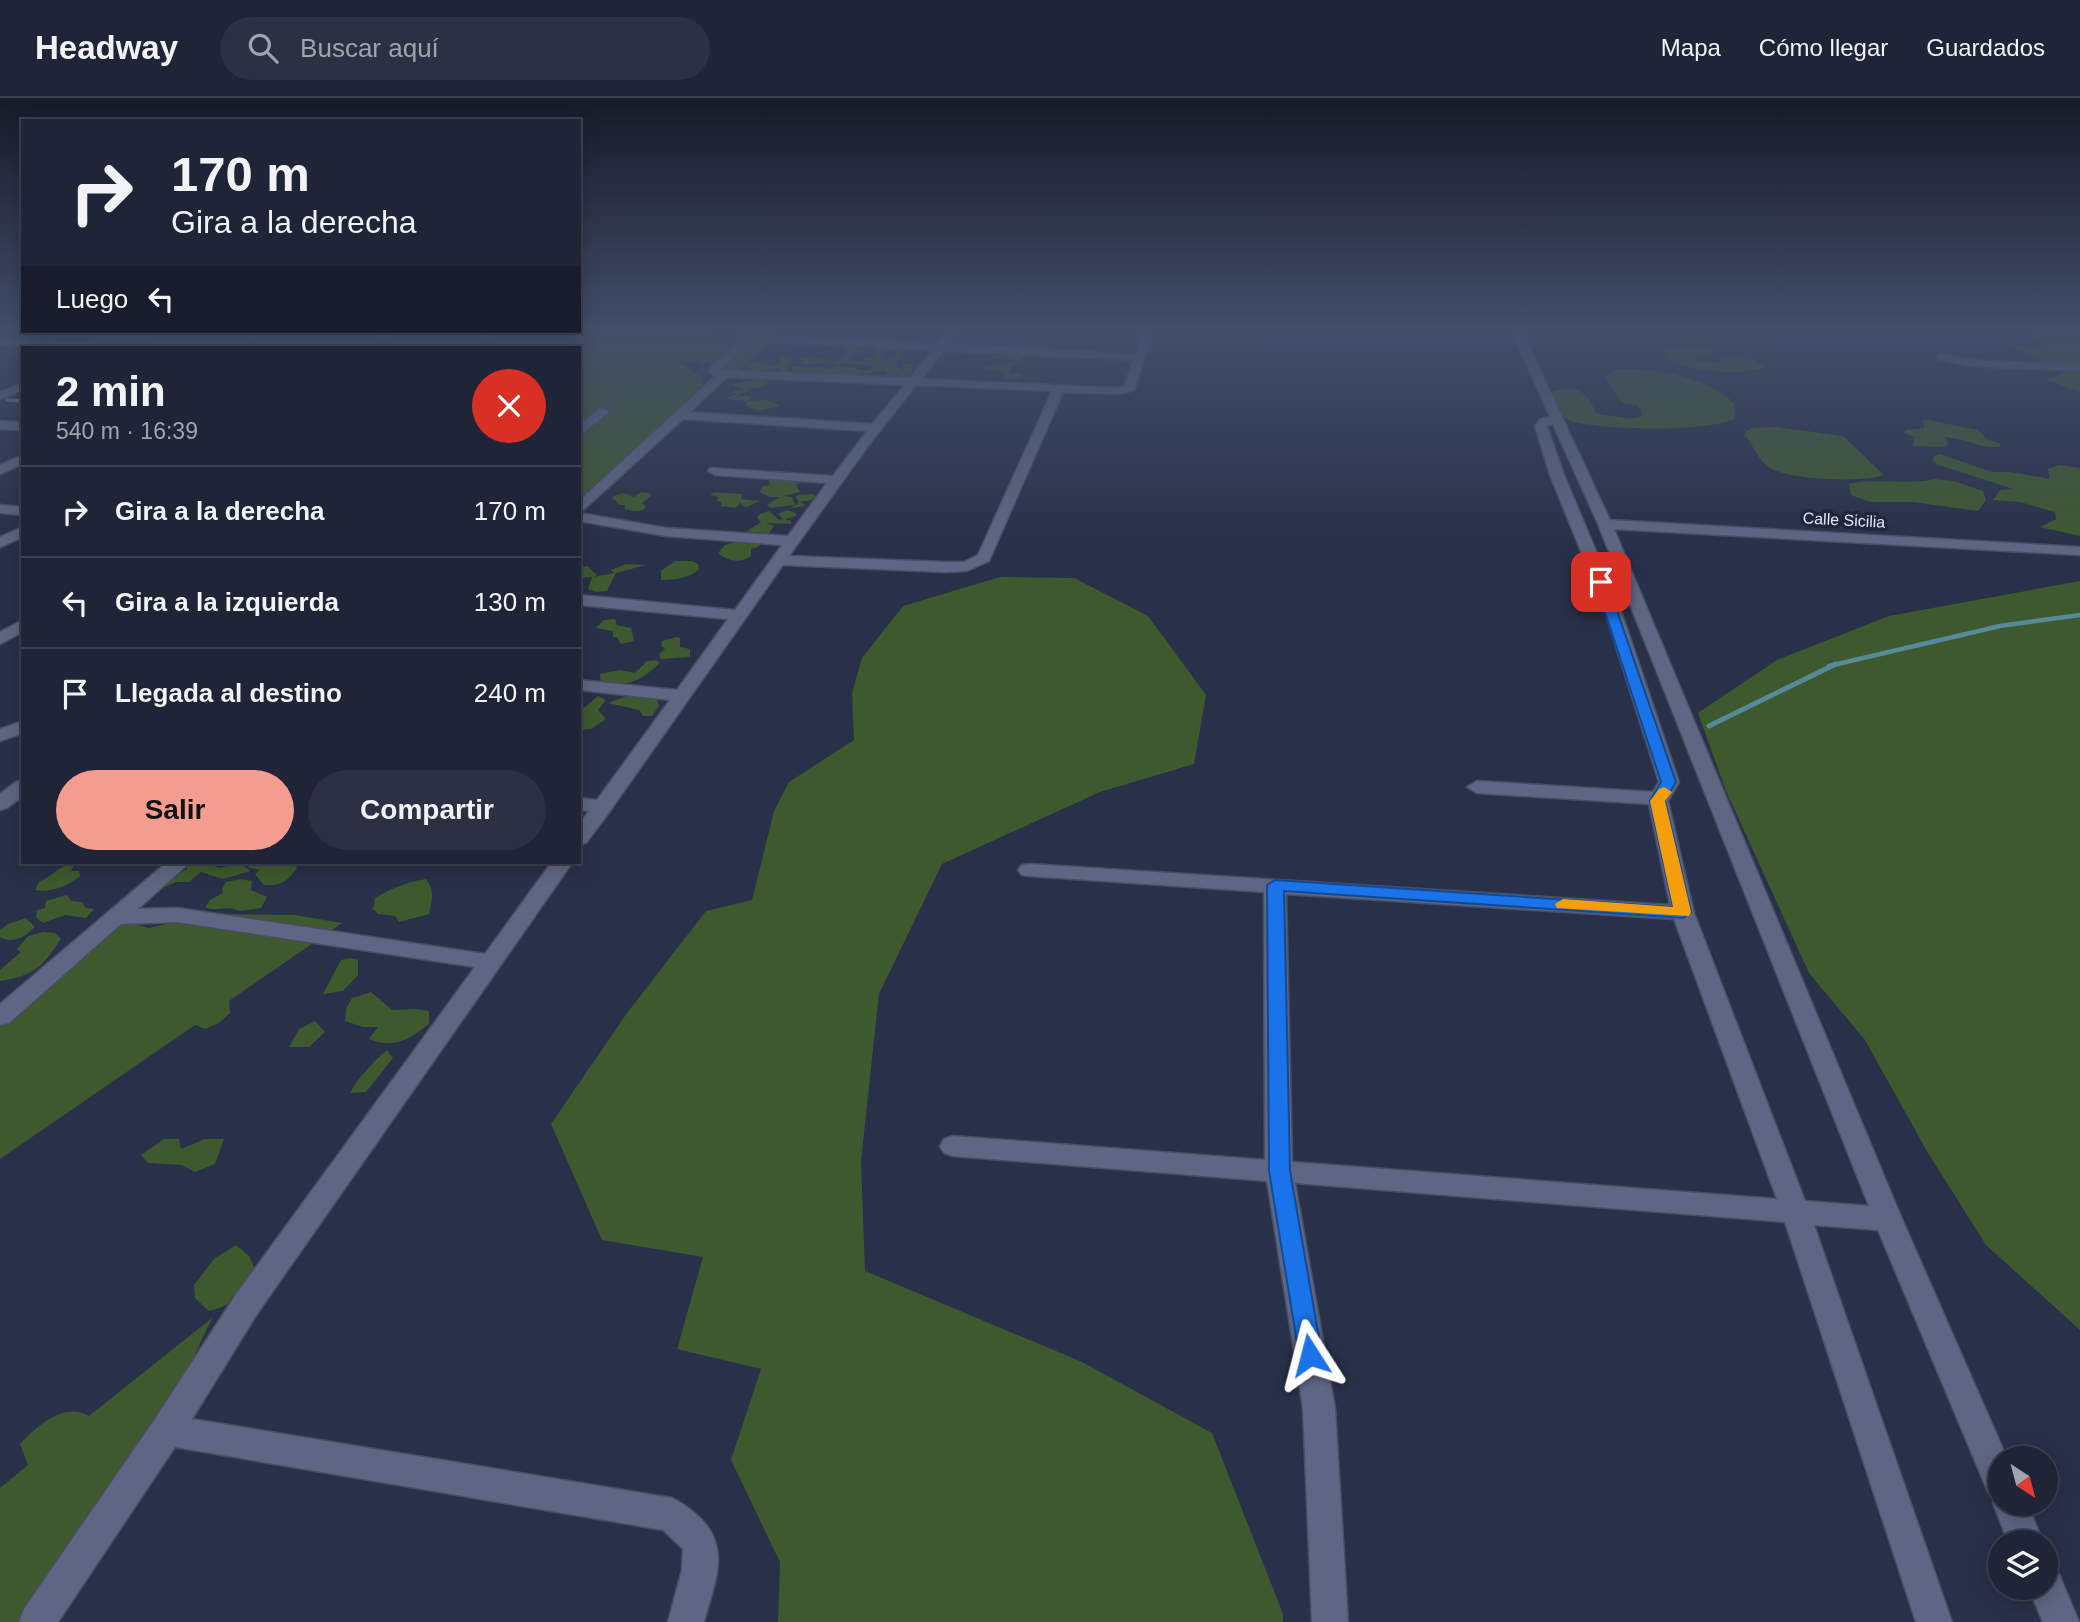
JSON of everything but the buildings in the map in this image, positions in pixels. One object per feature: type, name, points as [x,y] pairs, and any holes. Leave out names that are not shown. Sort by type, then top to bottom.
[{"type":"street","points":[[581,507],[694,402]]},
{"type":"street","points":[[581,836],[683,696],[737,615],[836,480],[898,402]]},
{"type":"street","points":[[778,560],[945,567],[967,566],[984,558],[1053,402]]},
{"type":"street","points":[[1549,402],[1607,528],[1888,1219],[1988,1453]]},
{"type":"street","points":[[581,429],[604,411]]},
{"type":"street","points":[[680,415],[878,428]]},
{"type":"street","points":[[1557,420],[1544,422],[1541,426],[1579,531],[1612,607],[1669,782],[1658,801],[1683,912],[1795,1211],[1934,1622]]},
{"type":"street","points":[[0,425],[21,426]]},
{"type":"street","points":[[0,470],[21,460]]},
{"type":"street","points":[[715,471],[836,480]]},
{"type":"street","points":[[0,509],[21,511]]},
{"type":"street","points":[[581,517],[666,532],[792,541]]},
{"type":"street","name":"Calle Sicilia","points":[[1579,531],[1607,528],[2080,551]]},
{"type":"street","points":[[0,543],[21,532]]},
{"type":"street","points":[[581,600],[737,615]]},
{"type":"street","points":[[0,639],[21,626]]},
{"type":"street","points":[[581,685],[683,696]]},
{"type":"street","points":[[0,735],[21,727]]},
{"type":"street","points":[[1477,787],[1650,797],[1658,801]]},
{"type":"street","points":[[0,804],[21,788]]},
{"type":"street","points":[[581,804],[603,807]]},
{"type":"street","points":[[0,1017],[177,864]]},
{"type":"street","points":[[37,1622],[167,1430],[246,1304],[561,864]]},
{"type":"street","points":[[1029,870],[1683,912]]},
{"type":"street","points":[[1275,885],[1279,1171],[1319,1408],[1330,1622]]},
{"type":"street","points":[[117,917],[177,915],[489,962]]},
{"type":"street","points":[[953,1146],[1888,1219]]},
{"type":"street","points":[[167,1430],[672,1515],[700,1542],[700,1570],[686,1622]]},
{"type":"street","points":[[2052,1600],[2061,1622]]},
{"type":"green space","points":[[581,402],[692,402],[685,418],[609,489],[581,504]]},
{"type":"green space","points":[[747,402],[772,402],[780,406],[759,411],[746,406]]},
{"type":"green space","points":[[1544,402],[1591,402],[1597,414],[1632,419],[1642,416],[1642,410],[1636,405],[1622,403],[1733,402],[1735,418],[1722,423],[1677,428],[1597,426],[1563,418]]},
{"type":"green space","points":[[1923,419],[1978,430],[1987,439],[2001,444],[1999,447],[1992,447],[1944,437],[1948,444],[1945,447],[1913,446],[1915,437],[1904,433],[1906,430],[1924,428]]},
{"type":"green space","points":[[1777,427],[1843,436],[1884,475],[1860,479],[1809,478],[1770,468],[1759,458],[1744,434],[1751,428]]},
{"type":"green space","points":[[1940,454],[1992,472],[2010,472],[2050,479],[2048,469],[2059,465],[2080,468],[2080,536],[2040,527],[2056,519],[2055,512],[2020,502],[1993,500],[2000,490],[2013,489],[1939,465],[1933,461],[1934,456]]},
{"type":"green space","points":[[796,478],[801,482],[796,485],[800,492],[783,496],[792,497],[795,506],[799,502],[796,497],[798,495],[812,494],[816,497],[801,501],[805,506],[770,508],[767,505],[780,497],[770,497],[759,492],[763,486],[770,485],[768,479]]},
{"type":"green space","points":[[1934,479],[1954,481],[1983,491],[1986,500],[1978,511],[1913,502],[1870,502],[1851,495],[1849,484],[1870,481],[1913,482]]},
{"type":"green space","points":[[641,492],[650,493],[651,496],[642,503],[646,507],[639,511],[625,509],[625,505],[620,505],[612,497],[623,493],[634,497]]},
{"type":"green space","points":[[714,492],[742,494],[741,499],[760,501],[746,507],[740,503],[736,508],[721,506],[722,502],[717,501],[718,497],[710,495]]},
{"type":"green space","points":[[787,510],[796,513],[796,516],[785,519],[791,521],[791,524],[766,523],[774,526],[769,533],[746,532],[761,522],[757,518],[760,514],[769,511],[779,520],[783,519],[778,514]]},
{"type":"green space","points":[[743,540],[763,543],[751,549],[751,556],[739,561],[730,560],[718,553],[725,545]]},
{"type":"green space","points":[[675,561],[692,561],[698,564],[699,569],[687,576],[661,580],[661,571]]},
{"type":"green space","points":[[626,564],[646,565],[616,573],[607,591],[588,589],[592,577],[581,578],[581,568],[587,566],[597,575],[593,577],[614,573],[611,570]]},
{"type":"green space","points":[[1000,577],[1074,578],[1148,616],[1206,695],[1194,764],[1100,792],[942,864],[879,994],[861,1161],[865,1271],[1082,1362],[1212,1433],[1283,1614],[1283,1622],[778,1622],[780,1562],[731,1460],[761,1369],[677,1349],[703,1257],[602,1240],[551,1124],[627,1013],[706,911],[752,900],[774,811],[789,782],[854,740],[852,693],[862,658],[903,606]]},
{"type":"green space","points":[[2080,581],[2080,1330],[1986,1245],[1928,1153],[1865,1040],[1809,973],[1726,791],[1698,713],[1777,660],[1889,616]]},
{"type":"green space","points":[[615,619],[617,625],[631,628],[634,641],[621,644],[617,637],[613,637],[613,631],[596,628],[604,620]]},
{"type":"green space","points":[[680,638],[680,647],[690,649],[690,657],[661,659],[659,654],[665,649],[661,645],[662,641]]},
{"type":"green space","points":[[656,660],[660,663],[634,681],[601,684],[600,674],[620,670],[635,673],[647,661]]},
{"type":"green space","points":[[598,696],[606,700],[598,710],[606,719],[591,729],[581,730],[581,710]]},
{"type":"green space","points":[[627,696],[656,698],[659,706],[652,716],[643,716],[639,710],[608,703]]},
{"type":"green space","points":[[74,864],[71,871],[79,871],[80,876],[53,890],[35,890],[39,882],[65,866]]},
{"type":"green space","points":[[186,864],[209,864],[219,868],[240,864],[251,871],[223,879],[201,872],[189,882],[176,882],[158,890],[187,869]]},
{"type":"green space","points":[[245,864],[284,864],[298,867],[284,882],[275,885],[264,885],[255,874],[260,870]]},
{"type":"green space","points":[[241,879],[252,881],[251,890],[267,897],[261,908],[239,911],[205,907],[210,900],[223,893],[226,882]]},
{"type":"green space","points":[[426,879],[432,891],[429,914],[399,922],[395,916],[378,914],[372,908],[375,898],[381,894]]},
{"type":"green space","points":[[67,895],[71,901],[82,902],[86,908],[94,909],[86,918],[65,915],[43,923],[36,918],[37,910],[45,908],[46,901]]},
{"type":"green space","points":[[206,914],[295,915],[342,923],[229,1001],[230,1013],[219,1023],[205,1029],[195,1025],[0,1159],[0,1020],[111,926],[125,922],[149,928]]},
{"type":"green space","points":[[26,918],[35,927],[28,933],[14,940],[0,937],[0,930],[8,924]]},
{"type":"green space","points":[[43,932],[55,933],[61,939],[43,963],[29,973],[0,981],[0,970],[21,952],[17,949],[28,936]]},
{"type":"green space","points":[[341,960],[358,960],[358,975],[343,991],[323,994]]},
{"type":"green space","points":[[371,992],[392,1010],[429,1011],[429,1024],[415,1034],[394,1043],[369,1039],[378,1027],[363,1027],[345,1021],[346,1009],[352,998]]},
{"type":"green space","points":[[315,1021],[325,1032],[309,1047],[289,1047],[299,1029]]},
{"type":"green space","points":[[387,1050],[393,1058],[366,1092],[350,1093],[366,1070]]},
{"type":"green space","points":[[164,1139],[179,1139],[181,1149],[205,1139],[224,1139],[215,1164],[195,1172],[182,1165],[148,1163],[141,1155]]},
{"type":"green space","points":[[236,1245],[249,1256],[255,1270],[237,1297],[209,1311],[195,1298],[194,1285],[214,1259]]},
{"type":"green space","points":[[212,1318],[195,1354],[204,1361],[31,1622],[0,1622],[0,1488],[28,1465],[20,1444],[43,1423],[61,1414],[80,1412],[89,1416]]},
{"type":"waterway","points":[[1835,665],[2000,626],[2080,615]]},
{"type":"waterway","points":[[1709,726],[1835,665]]},
{"type":"waterway","points":[[1829,666],[1835,665]]},
{"type":"slow traffic","points":[[1563,904],[1683,912],[1658,801],[1664,792]]},
{"type":"route","points":[[1310,1355],[1279,1171],[1275,885],[1683,912],[1658,801],[1669,782],[1612,607],[1601,582]]}]
